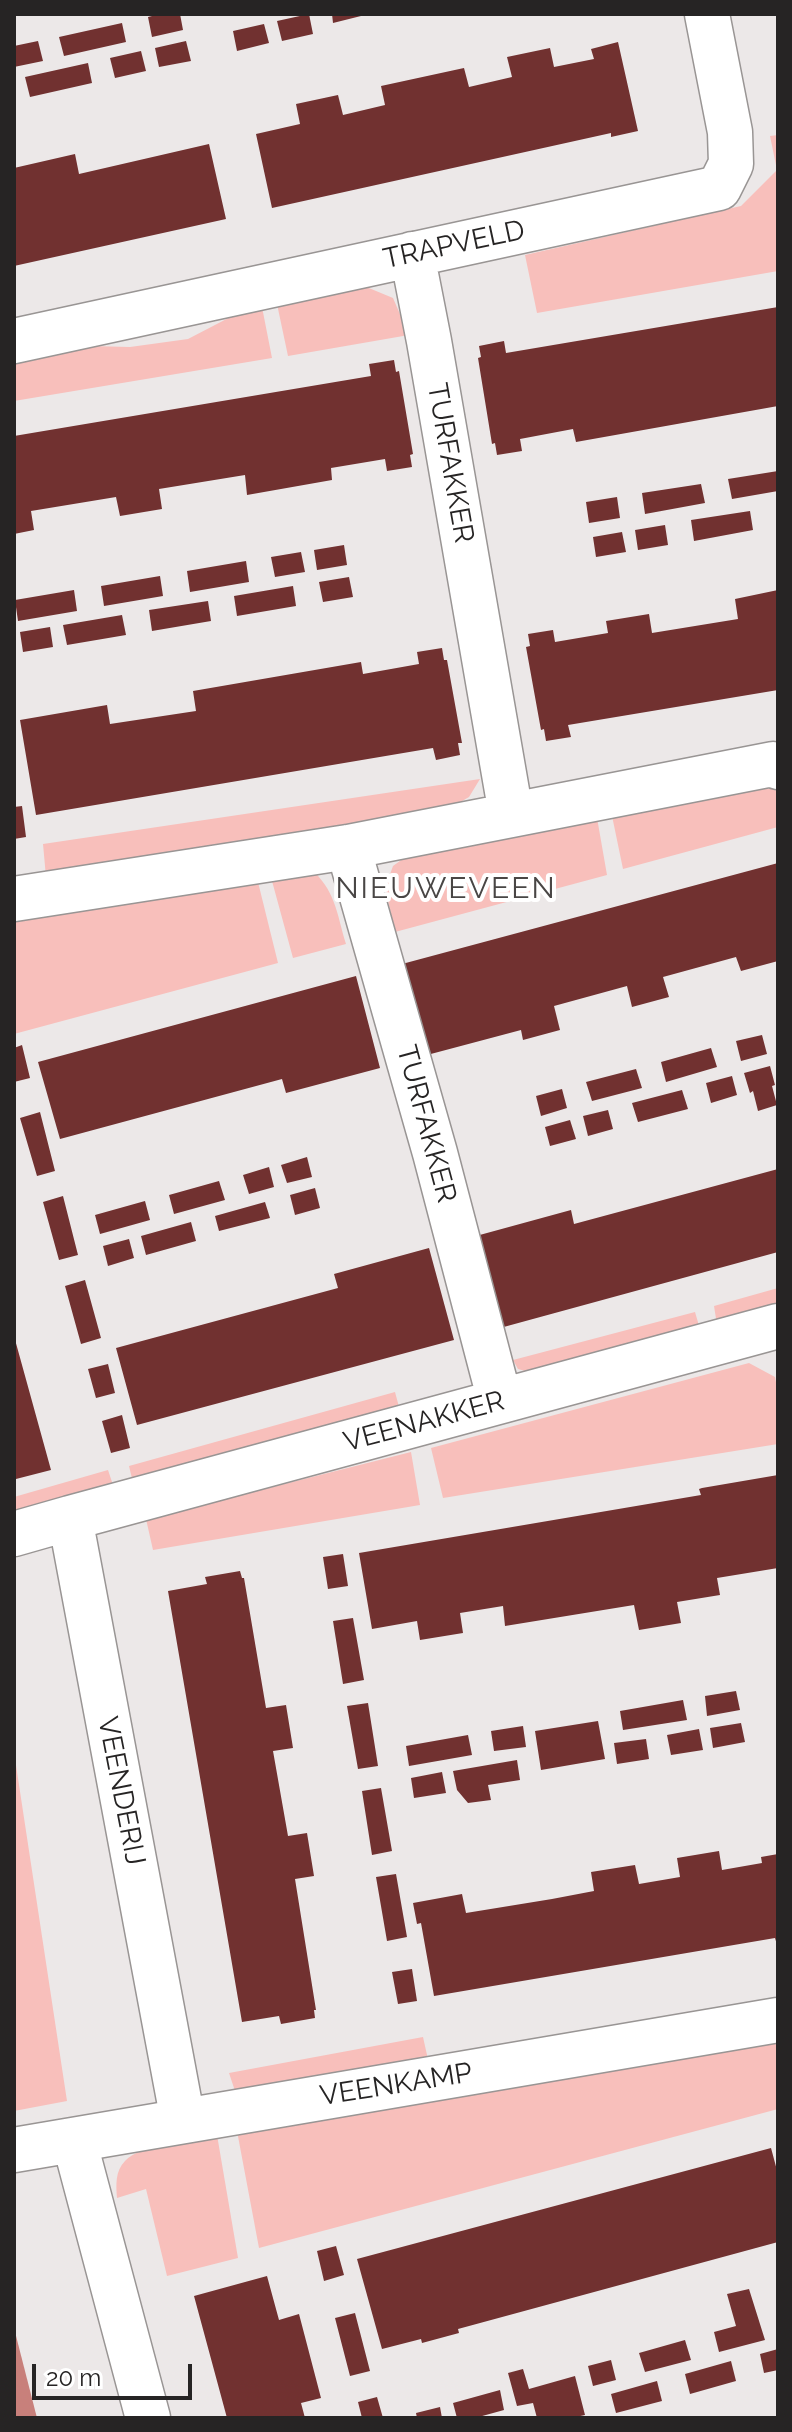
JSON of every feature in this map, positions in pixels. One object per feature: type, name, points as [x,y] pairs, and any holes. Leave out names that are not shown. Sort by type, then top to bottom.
[{"type":"street","name":"TRAPVELD","points":[[14,341],[719,188],[731,164],[730,132],[707,14]]},
{"type":"street","name":"TURFAKKER","points":[[412,254],[511,814]]},
{"type":"street","points":[[14,899],[348,847],[773,764],[778,767]]},
{"type":"street","name":"TURFAKKER","points":[[348,847],[435,1153],[500,1401]]},
{"type":"street","name":"VEENAKKER","points":[[70,1518],[778,1326]]},
{"type":"street","points":[[14,1534],[70,1518]]},
{"type":"street","name":"VEENDERIJ","points":[[70,1518],[183,2121]]},
{"type":"street","name":"VEENKAMP","points":[[14,2150],[778,2020]]},
{"type":"street","points":[[74,2140],[148,2418]]},
{"type":"shaded area","points":[[778,135],[778,271],[537,313],[525,255],[741,206],[777,170],[770,136]]},
{"type":"shaded area","points":[[364,286],[393,298],[409,335],[288,356],[277,304]]},
{"type":"shaded area","points":[[262,307],[272,358],[14,401],[14,363],[90,346],[130,347],[188,339],[240,312]]},
{"type":"shaded area","points":[[480,779],[469,797],[440,814],[46,877],[43,844]]},
{"type":"shaded area","points":[[754,788],[778,792],[778,827],[623,869],[611,811]]},
{"type":"shaded area","points":[[596,812],[607,875],[395,932],[385,888],[393,866],[419,847]]},
{"type":"shaded area","points":[[309,867],[330,893],[346,944],[293,958],[269,870]]},
{"type":"shaded area","points":[[256,874],[278,963],[14,1034],[14,914]]},
{"type":"shaded area","points":[[778,1288],[778,1315],[718,1331],[714,1306]]},
{"type":"shaded area","points":[[695,1312],[702,1336],[547,1377],[518,1369],[513,1360]]},
{"type":"shaded area","points":[[749,1363],[775,1377],[778,1444],[443,1498],[431,1448]]},
{"type":"shaded area","points":[[395,1392],[402,1418],[134,1487],[129,1466]]},
{"type":"shaded area","points":[[411,1452],[420,1505],[153,1550],[146,1519]]},
{"type":"shaded area","points":[[108,1470],[115,1491],[14,1519],[14,1497]]},
{"type":"shaded area","points":[[14,1752],[67,2101],[14,2111]]},
{"type":"shaded area","points":[[423,2037],[429,2064],[235,2091],[229,2073]]},
{"type":"shaded area","points":[[778,2039],[778,2109],[259,2248],[237,2131]]},
{"type":"shaded area","points":[[217,2135],[238,2258],[167,2276],[146,2189],[117,2198],[119,2169],[132,2155],[142,2150]]},
{"type":"shaded area","points":[[14,2328],[37,2418],[14,2418]]},
{"type":"building","points":[[180,14],[183,30],[152,37],[148,17]]},
{"type":"building","points":[[309,14],[313,34],[282,41],[277,21]]},
{"type":"building","points":[[332,14],[365,14],[365,15],[333,23]]},
{"type":"building","points":[[122,23],[126,42],[64,56],[59,37]]},
{"type":"building","points":[[264,24],[269,43],[237,51],[233,31]]},
{"type":"building","points":[[38,41],[43,61],[14,67],[14,46]]},
{"type":"building","points":[[186,41],[191,61],[159,67],[155,48]]},
{"type":"building","points":[[618,42],[638,131],[611,137],[611,133],[272,208],[256,134],[300,124],[296,104],[338,95],[343,115],[385,105],[381,86],[464,68],[469,87],[512,77],[507,57],[550,48],[554,67],[594,59],[591,49]]},
{"type":"building","points":[[141,51],[146,71],[115,78],[110,58]]},
{"type":"building","points":[[88,63],[92,83],[30,97],[25,77]]},
{"type":"building","points":[[209,144],[226,219],[14,266],[14,168],[75,154],[79,174]]},
{"type":"building","points":[[778,307],[778,406],[576,442],[573,429],[520,439],[522,451],[497,455],[495,443],[492,444],[478,358],[481,357],[479,346],[504,341],[506,353]]},
{"type":"building","points":[[394,360],[396,372],[399,371],[413,454],[410,455],[412,467],[387,471],[385,459],[331,468],[332,480],[247,495],[245,475],[159,489],[162,509],[120,516],[116,497],[31,511],[34,530],[14,534],[14,436],[371,376],[369,364]]},
{"type":"building","points":[[778,471],[778,491],[732,499],[728,479]]},
{"type":"building","points":[[701,484],[705,503],[645,514],[642,493]]},
{"type":"building","points":[[617,497],[620,518],[589,523],[586,502]]},
{"type":"building","points":[[750,511],[753,530],[694,541],[691,520]]},
{"type":"building","points":[[665,525],[668,545],[638,550],[635,530]]},
{"type":"building","points":[[622,532],[626,552],[596,557],[593,537]]},
{"type":"building","points":[[344,545],[347,565],[317,570],[314,550]]},
{"type":"building","points":[[301,552],[305,572],[275,577],[271,557]]},
{"type":"building","points":[[246,561],[249,582],[190,592],[187,571]]},
{"type":"building","points":[[160,576],[163,596],[104,606],[101,586]]},
{"type":"building","points":[[349,577],[353,597],[323,602],[319,582]]},
{"type":"building","points":[[293,586],[296,606],[237,616],[234,596]]},
{"type":"building","points":[[74,590],[77,611],[18,621],[15,600]]},
{"type":"building","points":[[778,590],[778,690],[568,725],[571,737],[546,741],[544,729],[541,730],[526,647],[530,646],[528,634],[553,630],[555,642],[608,633],[606,621],[649,614],[652,633],[738,619],[735,599]]},
{"type":"building","points":[[208,601],[211,621],[152,631],[149,610]]},
{"type":"building","points":[[122,615],[126,635],[67,645],[63,625]]},
{"type":"building","points":[[50,627],[53,647],[23,652],[20,632]]},
{"type":"building","points":[[442,648],[444,660],[447,660],[462,743],[458,743],[460,755],[436,760],[433,748],[36,815],[20,720],[107,705],[110,724],[196,711],[193,691],[361,662],[363,674],[419,664],[417,652]]},
{"type":"building","points":[[22,806],[26,837],[14,839],[14,807]]},
{"type":"building","points":[[778,863],[778,961],[741,971],[736,957],[663,977],[669,997],[632,1007],[627,986],[554,1006],[560,1030],[523,1040],[521,1030],[427,1055],[402,964]]},
{"type":"building","points":[[356,976],[380,1068],[286,1093],[282,1079],[60,1139],[38,1062]]},
{"type":"building","points":[[762,1035],[767,1054],[741,1061],[736,1041]]},
{"type":"building","points":[[22,1045],[30,1078],[14,1082],[14,1048]]},
{"type":"building","points":[[711,1048],[717,1067],[666,1082],[661,1062]]},
{"type":"building","points":[[770,1066],[777,1105],[758,1111],[744,1073]]},
{"type":"building","points":[[636,1069],[642,1088],[592,1101],[586,1082]]},
{"type":"building","points":[[732,1076],[737,1095],[711,1103],[706,1083]]},
{"type":"building","points":[[562,1089],[567,1108],[541,1116],[536,1096]]},
{"type":"building","points":[[682,1090],[688,1109],[638,1122],[632,1103]]},
{"type":"building","points":[[608,1110],[613,1129],[588,1136],[583,1116]]},
{"type":"building","points":[[40,1112],[55,1171],[37,1176],[20,1118]]},
{"type":"building","points":[[570,1120],[576,1139],[550,1146],[545,1127]]},
{"type":"building","points":[[307,1157],[312,1177],[287,1183],[281,1165]]},
{"type":"building","points":[[269,1167],[274,1187],[249,1194],[243,1175]]},
{"type":"building","points":[[778,1169],[778,1252],[500,1328],[476,1236],[571,1210],[574,1224]]},
{"type":"building","points":[[219,1181],[225,1200],[174,1214],[169,1195]]},
{"type":"building","points":[[315,1188],[320,1208],[295,1215],[290,1195]]},
{"type":"building","points":[[63,1196],[78,1255],[59,1260],[43,1202]]},
{"type":"building","points":[[145,1201],[150,1220],[100,1234],[95,1215]]},
{"type":"building","points":[[265,1202],[270,1218],[219,1231],[215,1216]]},
{"type":"building","points":[[191,1222],[196,1241],[146,1255],[141,1236]]},
{"type":"building","points":[[129,1239],[134,1258],[108,1266],[103,1246]]},
{"type":"building","points":[[429,1248],[454,1340],[137,1425],[116,1348],[338,1288],[334,1274]]},
{"type":"building","points":[[85,1280],[101,1338],[81,1344],[65,1286]]},
{"type":"building","points":[[14,1336],[51,1470],[16,1479],[14,1473]]},
{"type":"building","points":[[108,1364],[115,1393],[96,1398],[88,1369]]},
{"type":"building","points":[[122,1415],[130,1448],[111,1453],[102,1421]]},
{"type":"building","points":[[778,1475],[778,1568],[717,1578],[720,1595],[677,1602],[681,1623],[639,1630],[634,1605],[505,1626],[503,1606],[460,1613],[463,1633],[420,1640],[417,1621],[372,1629],[359,1553],[701,1495],[699,1489],[702,1488]]},
{"type":"building","points":[[343,1554],[348,1586],[328,1589],[323,1557]]},
{"type":"building","points":[[240,1571],[244,1578],[266,1708],[286,1705],[293,1748],[273,1751],[288,1836],[307,1833],[314,1876],[295,1879],[315,2018],[281,2024],[279,2016],[242,2022],[168,1591],[207,1584],[205,1577]]},
{"type":"building","points":[[353,1618],[364,1680],[343,1684],[333,1621]]},
{"type":"building","points":[[736,1691],[740,1710],[707,1716],[705,1696]]},
{"type":"building","points":[[683,1700],[687,1720],[623,1730],[620,1711]]},
{"type":"building","points":[[368,1703],[378,1766],[358,1769],[347,1706]]},
{"type":"building","points":[[598,1721],[605,1759],[541,1770],[535,1731]]},
{"type":"building","points":[[741,1723],[745,1742],[713,1748],[710,1728]]},
{"type":"building","points":[[523,1726],[526,1747],[494,1751],[491,1731]]},
{"type":"building","points":[[699,1729],[703,1750],[671,1755],[667,1735]]},
{"type":"building","points":[[468,1735],[472,1755],[409,1766],[406,1746]]},
{"type":"building","points":[[646,1739],[649,1759],[617,1764],[614,1743]]},
{"type":"building","points":[[517,1760],[520,1780],[488,1785],[491,1800],[468,1803],[457,1790],[453,1771]]},
{"type":"building","points":[[442,1772],[446,1793],[414,1798],[411,1778]]},
{"type":"building","points":[[381,1788],[392,1851],[372,1855],[362,1791]]},
{"type":"building","points":[[719,1851],[722,1870],[762,1863],[761,1857],[778,1854],[778,1948],[775,1938],[434,1996],[421,1923],[417,1924],[413,1903],[462,1894],[466,1913],[552,1899],[594,1891],[591,1872],[635,1865],[639,1884],[680,1877],[677,1858]]},
{"type":"building","points":[[396,1874],[407,1937],[387,1941],[376,1877]]},
{"type":"building","points":[[412,1969],[417,2001],[398,2004],[392,1972]]},
{"type":"building","points":[[771,2148],[778,2174],[778,2242],[458,2329],[459,2333],[422,2343],[421,2339],[382,2349],[357,2259]]},
{"type":"building","points":[[336,2246],[344,2275],[324,2281],[317,2251]]},
{"type":"building","points":[[267,2276],[279,2320],[299,2314],[321,2398],[301,2403],[305,2418],[227,2418],[194,2296]]},
{"type":"building","points":[[749,2289],[765,2340],[719,2352],[714,2332],[736,2326],[727,2294]]},
{"type":"building","points":[[355,2313],[370,2371],[350,2376],[335,2318]]},
{"type":"building","points":[[685,2340],[691,2360],[645,2372],[639,2353]]},
{"type":"building","points":[[778,2349],[778,2370],[764,2373],[760,2354]]},
{"type":"building","points":[[611,2360],[616,2380],[593,2386],[588,2366]]},
{"type":"building","points":[[731,2361],[736,2381],[690,2394],[685,2374]]},
{"type":"building","points":[[523,2369],[529,2389],[575,2376],[585,2415],[537,2418],[533,2403],[517,2406],[508,2373]]},
{"type":"building","points":[[657,2381],[662,2401],[616,2413],[611,2394]]},
{"type":"building","points":[[500,2390],[504,2410],[475,2418],[457,2418],[453,2403]]},
{"type":"building","points":[[377,2397],[383,2418],[362,2418],[358,2402]]},
{"type":"building","points":[[440,2407],[442,2418],[417,2418],[416,2413]]},
{"type":"district","name":"NIEUWEVEEN","points":[[446,889]]}]
